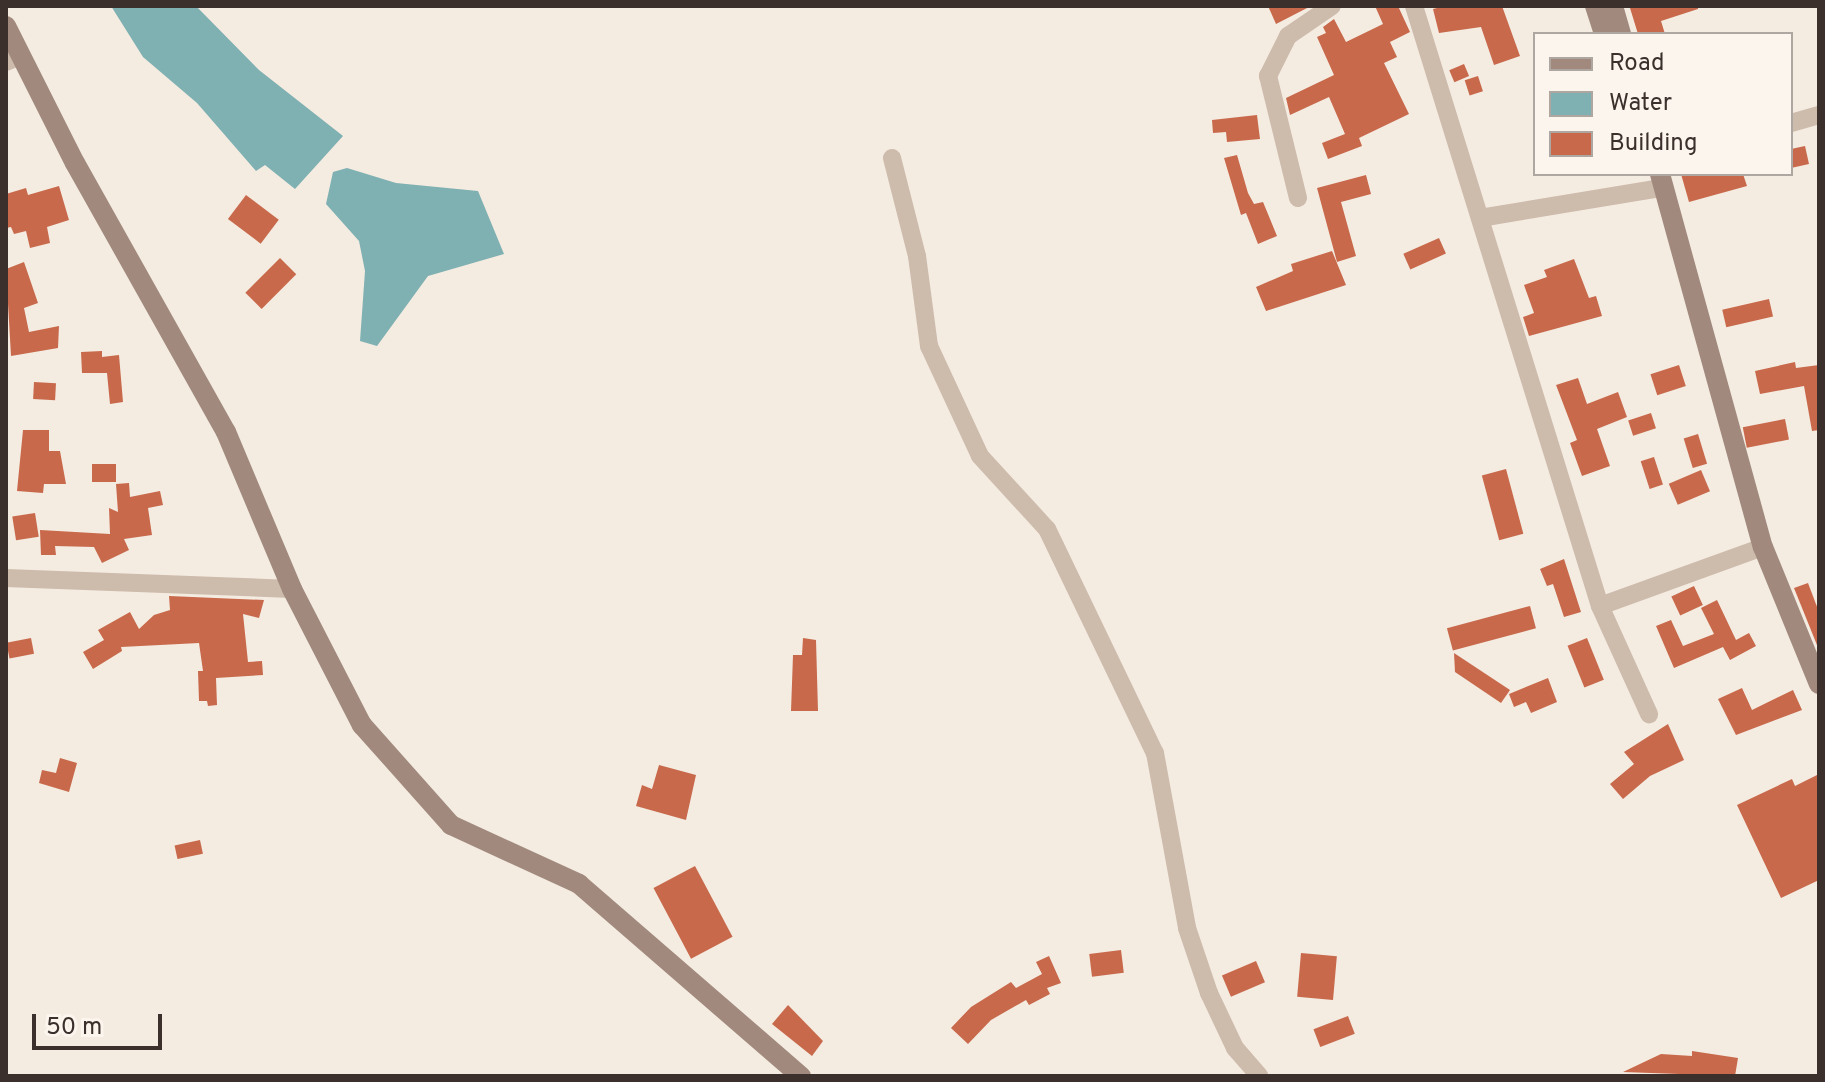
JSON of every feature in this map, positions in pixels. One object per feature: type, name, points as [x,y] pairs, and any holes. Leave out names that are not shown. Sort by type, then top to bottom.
[{"type":"main road","points":[[1595,6],[1603,32]]},
{"type":"main road","points":[[1613,6],[1620,32]]},
{"type":"main road","points":[[6,26],[14,59],[226,432],[292,589],[362,725],[451,825],[579,884],[801,1076]]},
{"type":"main road","points":[[1658,179],[1763,547],[1819,684]]},
{"type":"street","points":[[1298,198],[1268,76],[1288,36],[1332,6]]},
{"type":"street","points":[[1414,6],[1600,606],[1649,714]]},
{"type":"street","points":[[1793,122],[1819,115]]},
{"type":"street","points":[[892,158],[917,256],[929,346],[980,456],[1047,529],[1155,753],[1187,928],[1235,1048],[1259,1076]]},
{"type":"street","points":[[1480,218],[1658,179]]},
{"type":"street","points":[[1600,606],[1763,547]]},
{"type":"street","points":[[6,578],[292,589]]},
{"type":"water","points":[[111,6],[196,6],[259,70],[343,136],[295,189],[265,165],[256,171],[197,103],[143,57]]},
{"type":"water","points":[[347,168],[396,183],[478,191],[504,254],[428,276],[377,346],[360,341],[365,271],[359,241],[326,204],[333,172]]},
{"type":"building","points":[[1268,6],[1311,6],[1276,24]]},
{"type":"building","points":[[1375,6],[1398,6],[1410,32],[1390,42],[1397,57],[1384,63],[1409,114],[1359,138],[1362,146],[1328,159],[1322,143],[1345,134],[1329,97],[1290,115],[1286,98],[1334,75],[1317,37],[1326,33],[1323,27],[1334,19],[1346,42],[1383,24]]},
{"type":"building","points":[[1445,6],[1502,6],[1520,56],[1494,65],[1481,27],[1439,33],[1433,9]]},
{"type":"building","points":[[1698,6],[1698,9],[1661,21],[1664,32],[1637,32],[1630,8]]},
{"type":"building","points":[[1464,64],[1469,76],[1454,82],[1449,70]]},
{"type":"building","points":[[1478,76],[1483,91],[1470,96],[1465,80]]},
{"type":"building","points":[[1257,115],[1260,139],[1227,142],[1226,132],[1213,133],[1212,120]]},
{"type":"building","points":[[1805,146],[1809,164],[1793,168],[1793,149]]},
{"type":"building","points":[[1237,155],[1248,193],[1254,204],[1263,202],[1277,236],[1258,244],[1246,213],[1241,215],[1224,158]]},
{"type":"building","points":[[1366,175],[1371,194],[1341,202],[1356,256],[1337,262],[1317,188]]},
{"type":"building","points":[[1682,176],[1744,176],[1747,186],[1689,202]]},
{"type":"building","points":[[59,186],[69,220],[47,227],[50,243],[30,248],[26,231],[14,234],[11,227],[6,228],[6,194],[26,188],[28,195]]},
{"type":"building","points":[[246,195],[279,220],[261,244],[228,219]]},
{"type":"building","points":[[1439,238],[1446,254],[1410,269],[1403,254]]},
{"type":"building","points":[[1332,251],[1346,285],[1266,311],[1256,287],[1293,271],[1291,264]]},
{"type":"building","points":[[280,258],[296,274],[262,309],[245,293]]},
{"type":"building","points":[[1574,259],[1589,298],[1596,296],[1602,316],[1529,336],[1523,317],[1534,313],[1524,285],[1547,277],[1544,270]]},
{"type":"building","points":[[24,262],[38,303],[24,308],[29,332],[59,326],[58,348],[11,356],[6,269]]},
{"type":"building","points":[[1769,299],[1773,317],[1726,327],[1722,310]]},
{"type":"building","points":[[102,351],[102,357],[119,355],[123,402],[110,404],[107,373],[82,373],[81,352]]},
{"type":"building","points":[[1795,362],[1796,368],[1819,365],[1819,430],[1812,431],[1804,386],[1760,394],[1755,371]]},
{"type":"building","points":[[1679,365],[1686,386],[1657,395],[1650,374]]},
{"type":"building","points":[[1578,378],[1587,404],[1618,392],[1627,417],[1597,429],[1610,466],[1582,476],[1570,443],[1577,440],[1556,385]]},
{"type":"building","points":[[34,382],[56,383],[55,400],[33,399]]},
{"type":"building","points":[[1651,413],[1656,428],[1633,436],[1628,420]]},
{"type":"building","points":[[1785,419],[1789,440],[1747,448],[1743,427]]},
{"type":"building","points":[[23,430],[49,430],[49,451],[60,451],[66,484],[44,484],[43,493],[17,491]]},
{"type":"building","points":[[1698,434],[1707,464],[1693,468],[1684,438]]},
{"type":"building","points":[[1654,457],[1663,485],[1650,489],[1641,461]]},
{"type":"building","points":[[92,464],[116,464],[116,482],[92,482]]},
{"type":"building","points":[[1506,469],[1523,534],[1499,540],[1482,475]]},
{"type":"building","points":[[1701,470],[1710,491],[1678,505],[1669,484]]},
{"type":"building","points":[[129,483],[130,497],[160,491],[163,505],[148,508],[152,535],[124,539],[129,550],[102,563],[94,547],[55,546],[56,555],[41,555],[40,530],[110,534],[109,508],[118,512],[116,484]]},
{"type":"building","points":[[35,513],[39,537],[16,540],[12,517]]},
{"type":"building","points":[[1564,559],[1581,612],[1564,617],[1553,584],[1547,586],[1540,569]]},
{"type":"building","points":[[1808,583],[1819,612],[1819,650],[1794,588]]},
{"type":"building","points":[[1694,586],[1703,605],[1680,616],[1671,597]]},
{"type":"building","points":[[169,596],[264,600],[259,618],[243,614],[248,662],[262,661],[263,675],[216,678],[217,705],[208,706],[207,701],[199,701],[198,671],[203,671],[199,643],[121,647],[122,651],[93,669],[83,652],[104,640],[98,630],[130,612],[139,629],[154,615],[170,610]]},
{"type":"building","points":[[1717,600],[1736,640],[1749,633],[1756,646],[1730,660],[1723,647],[1674,668],[1656,626],[1671,620],[1683,646],[1714,634],[1701,608]]},
{"type":"building","points":[[1530,606],[1536,628],[1453,650],[1447,628]]},
{"type":"building","points":[[31,638],[34,654],[10,658],[6,643]]},
{"type":"building","points":[[803,638],[816,640],[818,711],[791,711],[793,655],[802,655]]},
{"type":"building","points":[[1587,638],[1604,680],[1584,688],[1568,646]]},
{"type":"building","points":[[1454,653],[1510,690],[1501,703],[1455,672]]},
{"type":"building","points":[[1548,678],[1557,702],[1531,713],[1526,702],[1514,707],[1509,694]]},
{"type":"building","points":[[1742,688],[1752,710],[1793,690],[1802,710],[1736,735],[1718,699]]},
{"type":"building","points":[[1668,724],[1684,760],[1650,776],[1623,799],[1610,784],[1634,764],[1624,752]]},
{"type":"building","points":[[60,758],[77,763],[69,792],[39,783],[42,770],[56,773]]},
{"type":"building","points":[[659,765],[696,775],[686,820],[636,806],[642,785],[652,789]]},
{"type":"building","points":[[1819,774],[1819,880],[1781,898],[1737,805],[1792,779],[1795,786]]},
{"type":"building","points":[[200,840],[203,854],[177,859],[175,845]]},
{"type":"building","points":[[695,866],[733,937],[691,959],[654,888]]},
{"type":"building","points":[[1121,950],[1124,973],[1092,977],[1089,954]]},
{"type":"building","points":[[1301,953],[1337,956],[1333,1000],[1297,997]]},
{"type":"building","points":[[1049,956],[1061,983],[1047,988],[1050,994],[1029,1005],[1026,1000],[991,1020],[968,1044],[951,1028],[971,1007],[1011,982],[1016,988],[1042,974],[1036,962]]},
{"type":"building","points":[[1256,961],[1265,982],[1231,997],[1222,975]]},
{"type":"building","points":[[788,1005],[823,1041],[812,1056],[772,1024]]},
{"type":"building","points":[[1348,1016],[1355,1034],[1320,1047],[1313,1029]]},
{"type":"building","points":[[1692,1051],[1738,1058],[1735,1076],[1623,1072],[1661,1054],[1692,1056]]}]
